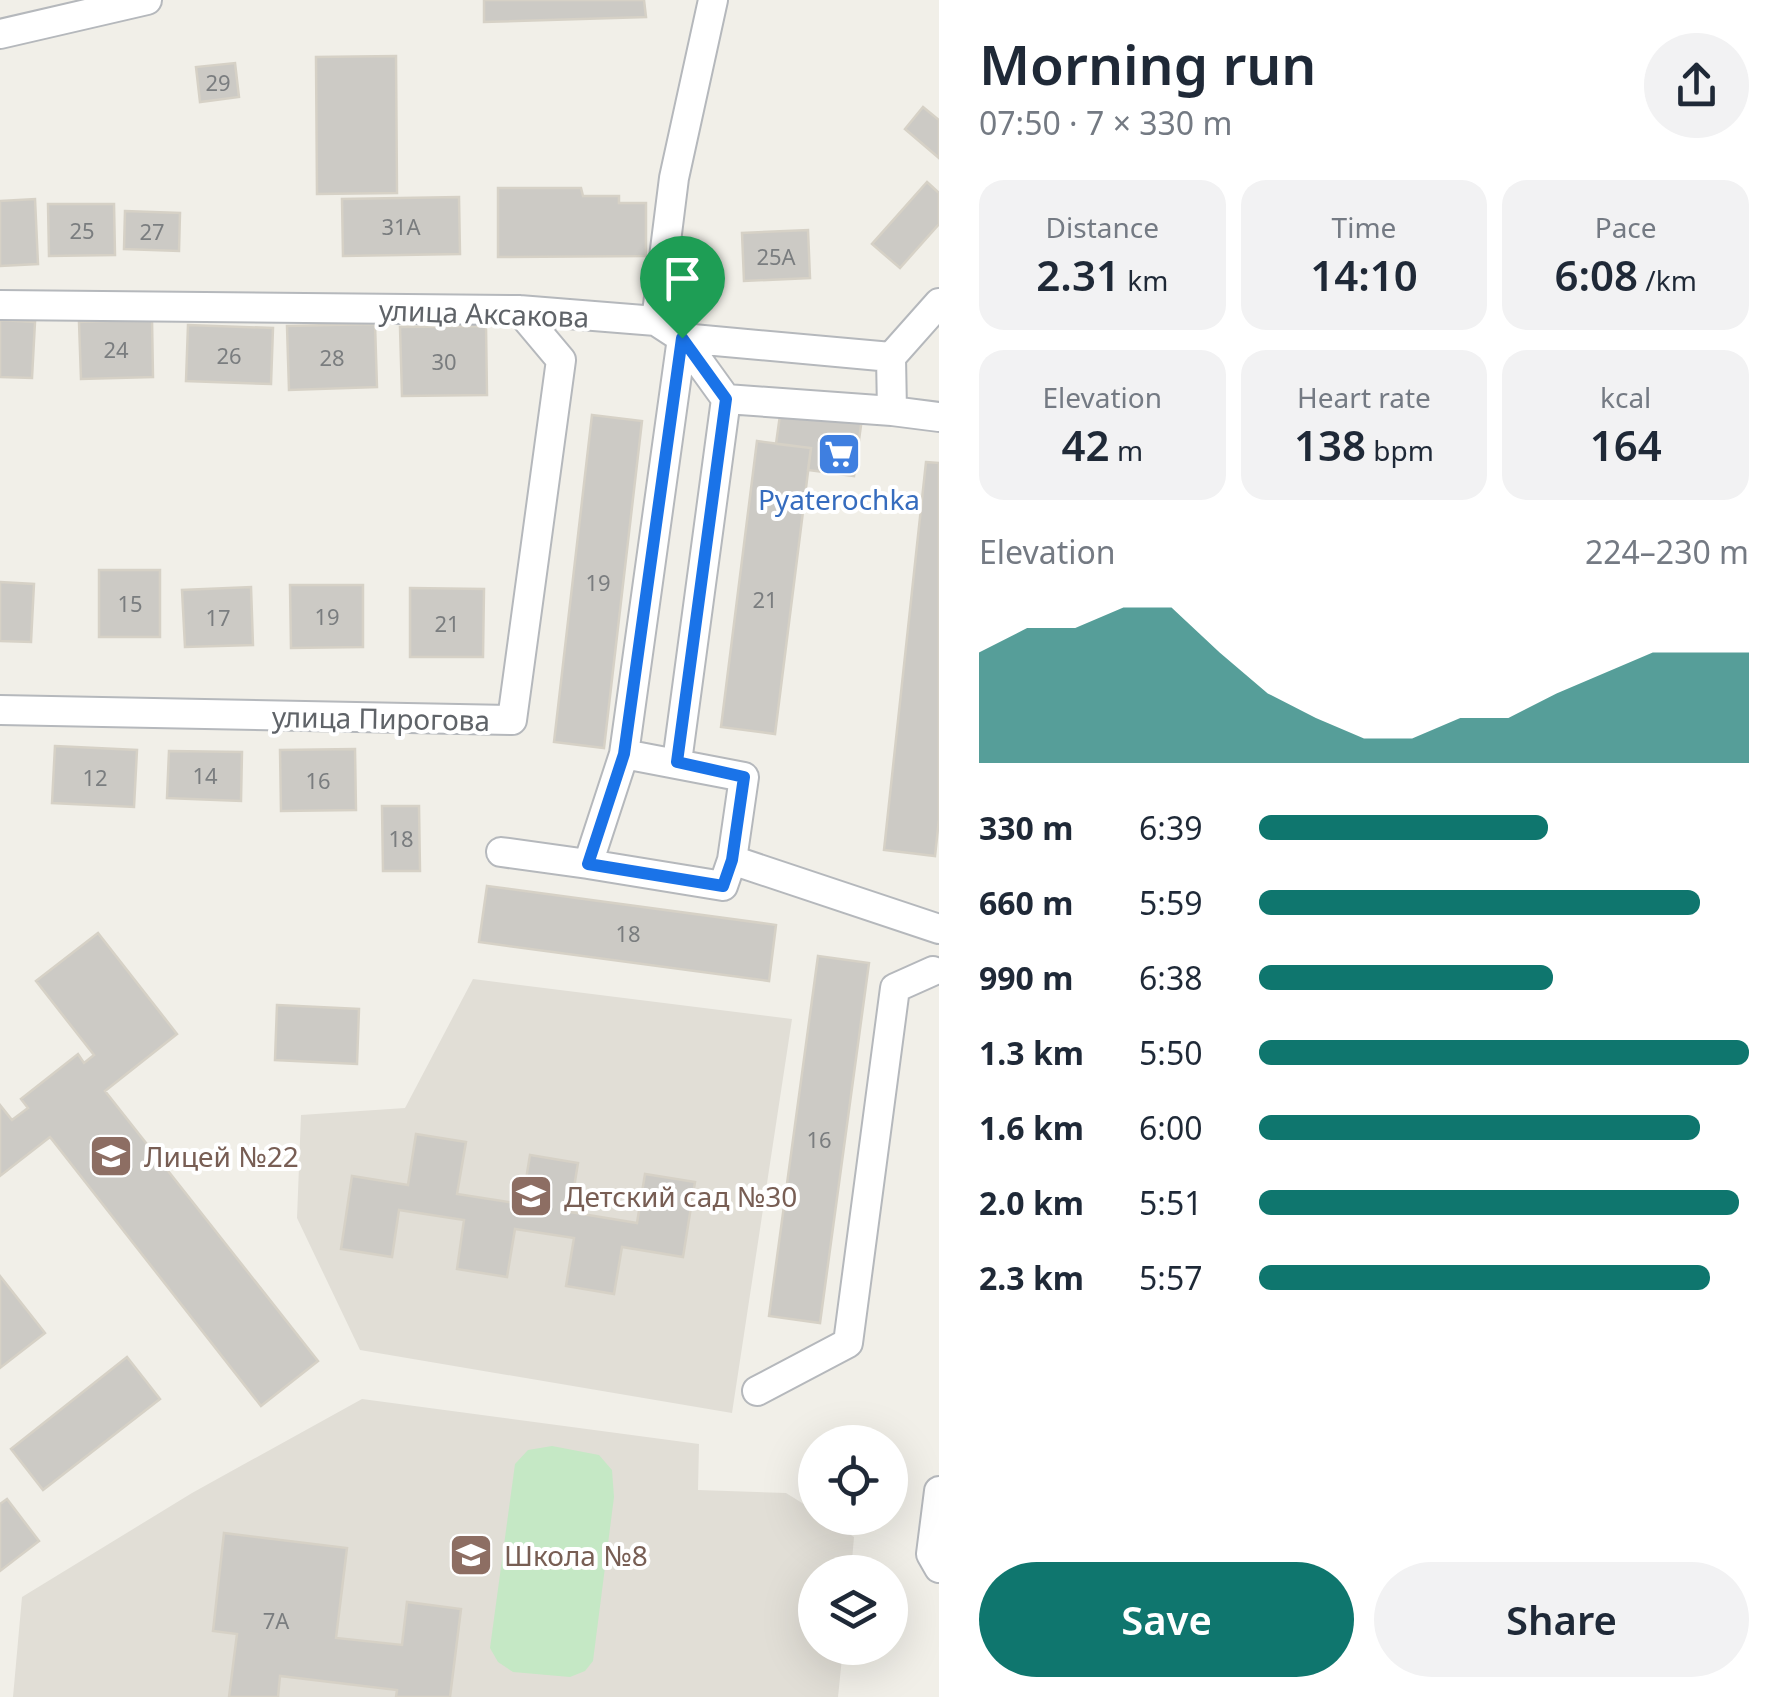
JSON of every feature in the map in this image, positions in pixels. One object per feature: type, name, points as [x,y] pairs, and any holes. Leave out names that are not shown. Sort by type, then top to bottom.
[{"type":"street","points":[[0,34],[147,0]]},
{"type":"street","points":[[656,321],[674,178],[709,3]]},
{"type":"street","points":[[892,411],[891,357],[939,303]]},
{"type":"street","name":"улица Аксакова","points":[[0,305],[519,310],[656,321],[682,338],[891,357]]},
{"type":"street","name":"улица Пирогова","points":[[0,710],[512,720],[561,360],[519,310]]},
{"type":"street","points":[[677,762],[726,399],[682,338]]},
{"type":"street","points":[[588,864],[624,754],[682,338]]},
{"type":"street","points":[[726,399],[939,417]]},
{"type":"street","points":[[502,852],[723,886],[732,860],[744,777],[624,754]]},
{"type":"street","points":[[732,860],[939,929]]},
{"type":"street","points":[[758,1391],[848,1343],[895,988],[937,967]]},
{"type":"street","points":[[939,1491],[931,1554],[939,1568]]},
{"type":"shaded area","name":"Детский сад №30","points":[[473,979],[792,1019],[732,1413],[360,1350],[297,1218],[301,1115],[405,1108]]},
{"type":"shaded area","name":"Школа №8","points":[[362,1399],[699,1444],[698,1490],[786,1493],[798,1500],[798,1535],[854,1537],[852,1555],[798,1555],[798,1665],[841,1665],[838,1697],[13,1697],[22,1597],[192,1493]]},
{"type":"green space","points":[[552,1446],[599,1455],[612,1470],[614,1497],[593,1661],[585,1671],[570,1677],[513,1672],[498,1662],[490,1648],[515,1464],[528,1450]]},
{"type":"building","points":[[484,0],[644,0],[646,17],[484,22]]},
{"type":"building","points":[[396,56],[397,193],[317,194],[316,57]]},
{"type":"building","points":[[235,63],[239,97],[200,102],[196,67]]},
{"type":"building","points":[[923,107],[939,120],[939,158],[905,129]]},
{"type":"building","points":[[927,182],[939,193],[939,224],[900,268],[872,244]]},
{"type":"building","points":[[498,188],[581,188],[583,196],[619,196],[619,203],[646,203],[646,256],[498,257]]},
{"type":"building","points":[[459,197],[460,254],[343,256],[342,199]]},
{"type":"building","points":[[35,199],[38,264],[0,266],[0,201]]},
{"type":"building","points":[[48,204],[114,204],[115,255],[49,256]]},
{"type":"building","points":[[125,211],[180,213],[179,251],[124,249]]},
{"type":"building","points":[[808,230],[810,278],[744,281],[742,233]]},
{"type":"building","points":[[152,319],[153,377],[81,379],[79,322]]},
{"type":"building","points":[[0,320],[35,322],[32,378],[0,377]]},
{"type":"building","points":[[375,324],[377,387],[289,390],[287,326]]},
{"type":"building","points":[[188,325],[273,328],[271,384],[186,381]]},
{"type":"building","points":[[486,326],[487,395],[402,396],[400,327]]},
{"type":"building","points":[[781,408],[862,418],[854,476],[808,470],[811,448],[776,444]]},
{"type":"building","points":[[592,415],[642,421],[604,748],[554,742]]},
{"type":"building","points":[[757,441],[811,448],[775,734],[721,727]]},
{"type":"building","points":[[926,462],[939,463],[939,819],[935,856],[884,850]]},
{"type":"building","points":[[99,570],[160,570],[160,637],[99,637]]},
{"type":"building","points":[[0,582],[34,584],[31,642],[0,641]]},
{"type":"building","points":[[290,585],[363,585],[363,647],[291,648]]},
{"type":"building","points":[[251,587],[253,645],[185,647],[182,590]]},
{"type":"building","points":[[410,588],[484,589],[483,657],[410,657]]},
{"type":"building","points":[[55,746],[137,750],[134,807],[52,803]]},
{"type":"building","points":[[355,749],[356,810],[281,811],[280,750]]},
{"type":"building","points":[[169,751],[242,752],[241,801],[167,798]]},
{"type":"building","points":[[382,806],[419,806],[420,871],[383,871]]},
{"type":"building","points":[[487,886],[776,925],[769,981],[479,942]]},
{"type":"building","name":"Лицей №22","points":[[98,933],[177,1034],[105,1091],[318,1361],[261,1406],[50,1137],[0,1176],[0,1105],[12,1120],[28,1108],[21,1099],[78,1054],[84,1063],[94,1055],[36,981]]},
{"type":"building","points":[[818,956],[869,963],[820,1323],[769,1316]]},
{"type":"building","points":[[277,1005],[359,1009],[357,1064],[275,1060]]},
{"type":"building","points":[[416,1134],[466,1142],[457,1194],[522,1204],[530,1155],[578,1163],[570,1212],[637,1223],[645,1174],[695,1182],[683,1257],[622,1247],[614,1294],[566,1286],[574,1238],[515,1229],[507,1277],[457,1269],[464,1220],[399,1210],[392,1257],[341,1249],[352,1176],[408,1185]]},
{"type":"building","points":[[0,1276],[45,1333],[0,1368]]},
{"type":"building","points":[[127,1357],[160,1399],[43,1490],[11,1449]]},
{"type":"building","points":[[7,1499],[39,1541],[0,1571],[0,1504]]},
{"type":"building","points":[[224,1533],[347,1548],[336,1638],[402,1645],[407,1602],[461,1609],[450,1697],[396,1697],[397,1690],[280,1676],[278,1697],[229,1697],[237,1634],[213,1631]]},
{"type":"place","name":"Pyaterochka","points":[[839,454]]},
{"type":"place","name":"Лицей №22","points":[[111,1156]]},
{"type":"place","name":"Детский сад №30","points":[[531,1196]]},
{"type":"place","name":"Школа №8","points":[[471,1555]]},
{"type":"route","points":[[682,338],[726,399],[677,762],[744,777],[732,860],[723,886],[588,864],[624,754],[682,338]]}]
